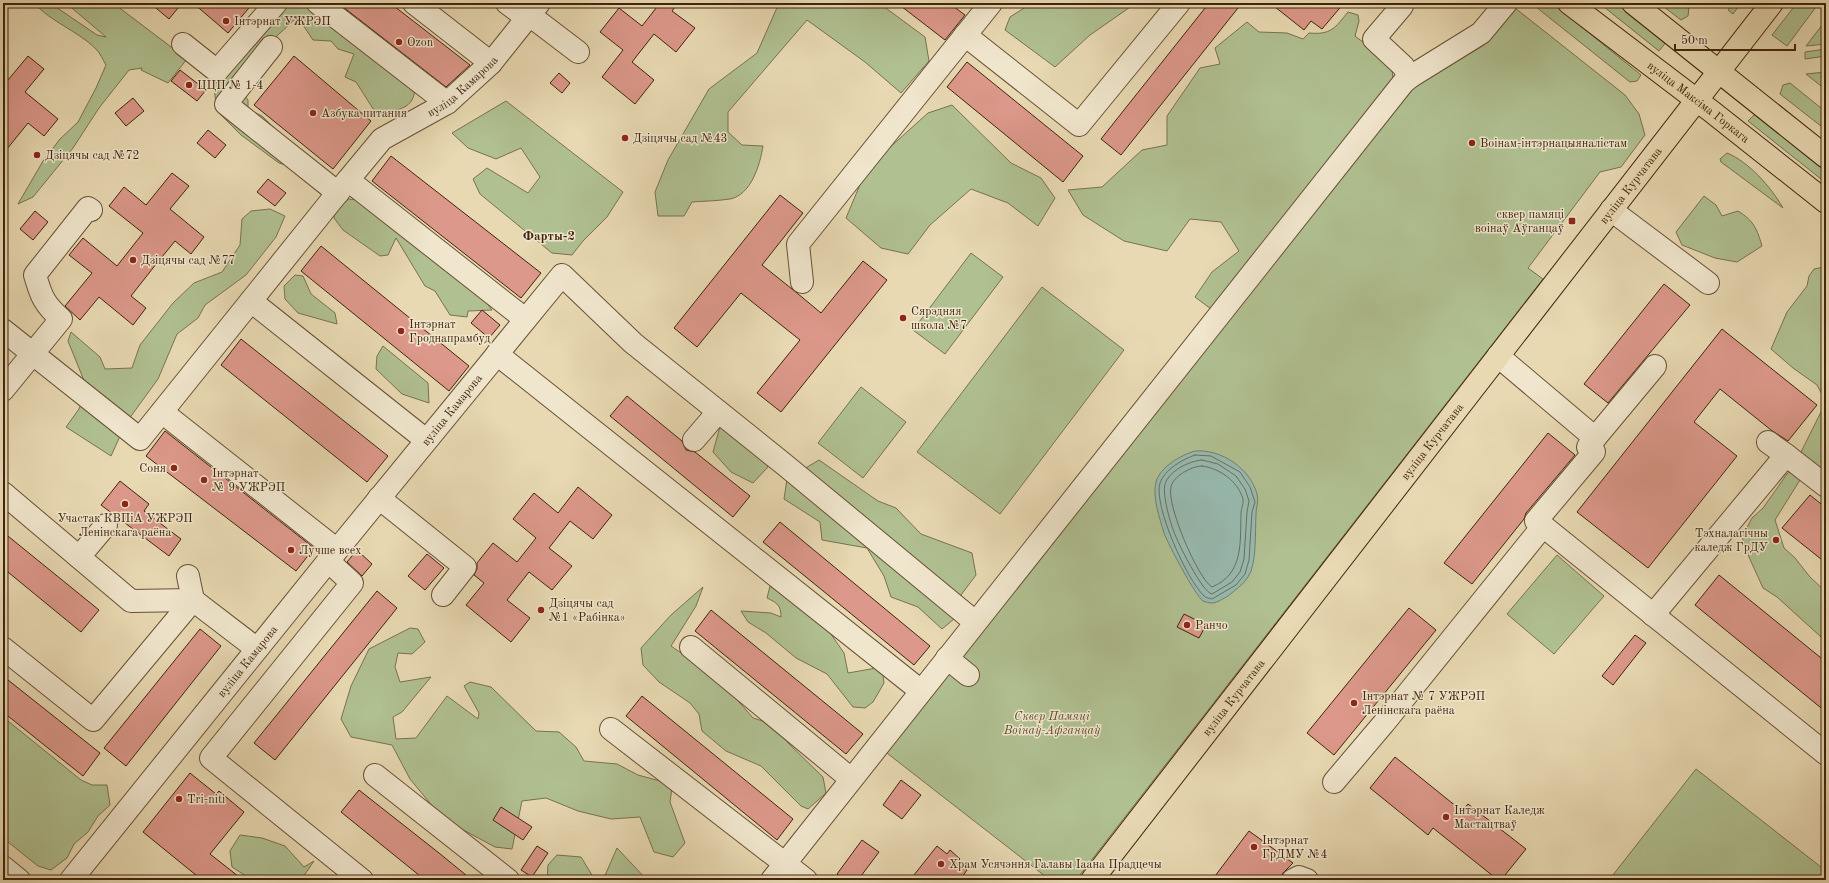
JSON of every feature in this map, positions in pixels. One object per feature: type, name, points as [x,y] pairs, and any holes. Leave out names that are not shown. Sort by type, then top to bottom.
[{"type":"main road","name":"вуліца Максіма Горкага","points":[[1569,3],[1826,202]]},
{"type":"main road","points":[[1633,3],[1826,157]]},
{"type":"main road","name":"вуліца Курчатава","points":[[1092,880],[1772,3]]},
{"type":"street","points":[[183,44],[217,71],[276,3]]},
{"type":"street","points":[[318,3],[447,103]]},
{"type":"street","points":[[414,3],[491,63]]},
{"type":"street","points":[[507,3],[533,10],[536,20],[578,52]]},
{"type":"street","points":[[964,35],[1079,126],[1179,3]]},
{"type":"street","points":[[779,872],[975,622],[1410,77],[1481,33],[1506,3]]},
{"type":"street","points":[[802,282],[798,244],[964,35],[982,6]]},
{"type":"street","points":[[1402,6],[1374,39],[1403,66],[1410,77]]},
{"type":"street","name":"вуліца Камарова","points":[[34,354],[140,439],[382,139],[447,103],[491,63],[533,10]]},
{"type":"street","points":[[271,47],[226,104],[343,186],[525,319]]},
{"type":"street","points":[[3,390],[34,354],[61,319],[47,307],[39,290],[35,275],[88,208],[91,210]]},
{"type":"street","points":[[1611,210],[1708,283]]},
{"type":"street","name":"вуліца Камарова","points":[[71,880],[426,440],[562,275],[633,343],[718,412]]},
{"type":"street","points":[[251,301],[426,440]]},
{"type":"street","points":[[3,330],[34,354]]},
{"type":"street","points":[[497,354],[921,691]]},
{"type":"street","points":[[1498,356],[1595,438]]},
{"type":"street","points":[[1655,366],[1588,447],[1594,452],[1536,521],[1826,754]]},
{"type":"street","points":[[162,412],[332,556],[352,583],[211,758],[362,880]]},
{"type":"street","points":[[694,440],[718,412],[975,622]]},
{"type":"street","points":[[1768,442],[1826,486]]},
{"type":"street","points":[[1653,615],[1786,455]]},
{"type":"street","points":[[3,493],[131,601],[193,600],[257,649]]},
{"type":"street","points":[[379,498],[465,567],[443,595]]},
{"type":"street","points":[[79,557],[106,525]]},
{"type":"street","points":[[1334,782],[1384,723],[1543,526]]},
{"type":"street","points":[[188,576],[193,600]]},
{"type":"street","points":[[3,648],[93,720],[193,600]]},
{"type":"street","points":[[691,647],[851,779]]},
{"type":"street","points":[[947,658],[968,675]]},
{"type":"street","points":[[611,729],[779,872],[806,880]]},
{"type":"street","points":[[375,775],[508,880]]},
{"type":"street","points":[[3,867],[19,880]]},
{"type":"street","points":[[1293,880],[1299,877],[1307,880]]},
{"type":"green space","points":[[34,3],[50,3],[97,35],[106,37],[66,3],[113,3],[187,59],[168,83],[141,70],[142,68],[129,70],[99,108],[73,148],[33,197],[18,204],[43,161],[60,139],[78,122],[106,65],[97,51],[89,43],[48,16]]},
{"type":"green space","points":[[282,3],[303,3],[317,12],[318,23],[341,27],[415,85],[412,100],[408,105],[398,110],[377,115],[356,82],[345,77],[354,54],[338,49],[331,41],[313,40],[301,22],[294,20],[264,48],[237,86],[248,100],[248,109],[262,116],[297,150],[302,170],[279,163],[241,135],[217,111],[213,80]]},
{"type":"green space","points":[[779,3],[879,3],[925,37],[929,61],[901,93],[865,62],[807,20],[728,112],[728,132],[742,145],[763,146],[757,170],[744,192],[730,199],[692,202],[684,216],[658,216],[655,192],[668,160],[709,89],[757,53]]},
{"type":"green space","points":[[1032,3],[1136,3],[1090,35],[1055,67],[1005,30],[1010,17]]},
{"type":"green space","points":[[1531,3],[1552,3],[1641,75],[1637,81],[1630,82]]},
{"type":"green space","points":[[1599,3],[1618,3],[1667,41],[1659,51]]},
{"type":"green space","points":[[1659,3],[1684,3],[1689,7],[1688,16],[1681,20]]},
{"type":"green space","points":[[1733,3],[1741,3],[1733,14],[1728,10]]},
{"type":"green space","points":[[1797,3],[1819,3],[1787,46],[1772,35]]},
{"type":"green space","name":"Сквер Памяці Воінаў-Афганцаў","points":[[1515,8],[1625,95],[1639,114],[1645,135],[1621,167],[1600,172],[1528,268],[1543,279],[1076,880],[1050,880],[883,750],[1403,94],[1484,45]]},
{"type":"green space","points":[[1348,12],[1358,15],[1359,21],[1355,36],[1385,59],[1392,69],[1394,89],[1211,309],[1195,297],[1212,272],[1239,251],[1221,222],[1190,219],[1167,251],[1124,241],[1083,215],[1068,190],[1102,187],[1142,150],[1167,145],[1167,116],[1200,68],[1220,64],[1215,48],[1247,22],[1259,32],[1287,33],[1303,39],[1309,33],[1323,33],[1332,29]]},
{"type":"green space","points":[[1826,20],[1826,44],[1806,46]]},
{"type":"green space","points":[[1826,49],[1826,56],[1805,59],[1805,52]]},
{"type":"green space","points":[[1826,72],[1826,90],[1806,74]]},
{"type":"green space","points":[[1790,83],[1826,112],[1826,130],[1780,94],[1783,85]]},
{"type":"green space","points":[[506,101],[623,192],[607,217],[583,241],[572,255],[552,253],[480,194],[473,179],[487,168],[528,193],[540,177],[521,148],[496,159],[468,148],[452,133]]},
{"type":"green space","points":[[952,105],[1011,163],[1041,178],[1055,198],[1038,226],[1008,203],[971,189],[930,225],[908,254],[881,248],[846,218],[867,168],[928,113]]},
{"type":"green space","points":[[1756,113],[1826,169],[1826,183],[1748,121]]},
{"type":"green space","points":[[1727,153],[1743,162],[1759,176],[1783,208],[1721,162],[1720,159]]},
{"type":"green space","points":[[1704,196],[1716,205],[1722,216],[1738,211],[1748,218],[1756,230],[1762,246],[1737,262],[1715,258],[1682,245],[1676,232]]},
{"type":"green space","points":[[337,198],[370,201],[477,290],[492,310],[468,311],[467,317],[450,315],[435,291],[425,286],[396,238],[388,255],[380,256],[343,230],[334,218]]},
{"type":"green space","points":[[270,209],[285,216],[276,237],[246,275],[205,305],[198,318],[177,334],[158,379],[126,423],[111,456],[66,427],[79,409],[87,388],[68,341],[71,332],[100,357],[105,369],[132,368],[140,345],[173,303],[194,283],[222,272],[240,245],[242,219],[251,211]]},
{"type":"green space","points":[[971,253],[1003,277],[945,354],[913,330]]},
{"type":"green space","points":[[1824,267],[1826,269],[1826,402],[1817,385],[1793,368],[1771,349],[1787,312],[1807,286],[1809,276],[1814,269]]},
{"type":"green space","points":[[295,275],[303,276],[311,294],[335,313],[337,324],[298,313],[285,299],[284,286]]},
{"type":"green space","points":[[1042,287],[1124,350],[1000,514],[917,452]]},
{"type":"green space","points":[[383,346],[428,383],[429,403],[402,394],[376,369],[377,356]]},
{"type":"green space","points":[[861,387],[906,422],[863,478],[818,443]]},
{"type":"green space","points":[[1826,402],[1826,478],[1810,464],[1775,520],[1784,548],[1795,558],[1810,577],[1826,592],[1826,637],[1821,637],[1777,597],[1763,588],[1742,537],[1752,518],[1763,508],[1787,474],[1792,470]]},
{"type":"green space","points":[[721,423],[760,452],[768,467],[753,483],[731,472],[713,452]]},
{"type":"green space","points":[[819,460],[878,501],[896,508],[921,534],[972,553],[976,575],[961,595],[954,619],[942,629],[918,607],[891,597],[884,576],[867,548],[822,540],[820,522],[784,499],[787,479]]},
{"type":"green space","points":[[1557,555],[1604,596],[1554,654],[1507,614]]},
{"type":"green space","points":[[770,586],[826,627],[844,653],[848,673],[882,667],[884,683],[873,702],[865,708],[853,707],[827,674],[796,658],[766,633],[748,622],[741,611],[771,613],[781,617],[778,605],[767,598]]},
{"type":"green space","points":[[703,587],[696,606],[671,646],[687,657],[733,695],[753,718],[778,726],[788,743],[823,777],[826,793],[808,809],[801,806],[761,766],[726,751],[702,731],[699,714],[690,703],[659,682],[643,665],[641,648],[671,615]]},
{"type":"green space","points":[[410,628],[418,629],[425,642],[412,654],[398,653],[395,667],[400,682],[431,677],[402,712],[393,717],[396,739],[416,738],[447,696],[478,719],[479,713],[464,686],[470,682],[491,687],[536,731],[559,732],[576,747],[584,761],[617,764],[638,775],[660,781],[672,788],[670,802],[685,843],[673,857],[654,852],[640,817],[611,819],[578,811],[546,798],[522,801],[512,849],[495,847],[443,819],[410,779],[392,745],[351,737],[341,719],[351,686],[369,649]]},
{"type":"green space","points":[[3,717],[81,780],[92,785],[107,785],[110,805],[98,816],[88,832],[74,844],[67,858],[51,870],[38,866],[3,838]]},
{"type":"green space","points":[[1696,769],[1826,871],[1826,880],[1609,880]]},
{"type":"green space","points":[[240,835],[262,838],[285,846],[304,867],[314,861],[301,880],[252,880],[232,867],[230,851]]},
{"type":"green space","points":[[617,848],[647,880],[603,880]]},
{"type":"green space","points":[[557,855],[581,857],[595,880],[547,880],[548,865]]},
{"type":"water","points":[[1195,451],[1215,453],[1233,462],[1248,476],[1258,497],[1254,556],[1251,571],[1246,580],[1239,587],[1228,596],[1214,603],[1203,601],[1199,597],[1176,558],[1164,533],[1155,494],[1156,482],[1162,471],[1172,462]]},
{"type":"building","points":[[150,3],[182,3],[169,19]]},
{"type":"building","name":"Інтэрнат УЖРЭП","points":[[193,3],[253,3],[228,33]]},
{"type":"building","points":[[338,3],[390,3],[470,65],[446,87]]},
{"type":"building","points":[[660,3],[678,3],[672,11],[695,28],[676,52],[654,34],[632,62],[654,80],[635,104],[602,77],[623,50],[600,32],[619,8],[642,26]]},
{"type":"building","points":[[897,3],[949,3],[965,15],[945,40]]},
{"type":"building","points":[[1209,3],[1242,3],[1121,155],[1101,139]]},
{"type":"building","points":[[1270,3],[1344,3],[1322,29],[1311,21],[1304,30]]},
{"type":"building","points":[[28,56],[44,69],[25,92],[58,119],[44,136],[28,123],[3,154],[3,86]]},
{"type":"building","name":"Азбука питания","points":[[294,56],[371,121],[333,169],[254,105]]},
{"type":"building","points":[[967,62],[1083,156],[1063,182],[947,87]]},
{"type":"building","name":"ЦЦП № 1-4","points":[[180,70],[206,90],[197,101],[171,81]]},
{"type":"building","points":[[559,73],[570,83],[562,93],[550,83]]},
{"type":"building","points":[[133,98],[144,111],[126,126],[115,113]]},
{"type":"building","points":[[208,130],[226,145],[215,158],[197,143]]},
{"type":"building","points":[[391,156],[541,273],[521,298],[372,181]]},
{"type":"building","points":[[172,173],[189,186],[170,209],[204,237],[191,254],[175,241],[153,268],[131,296],[146,308],[133,325],[99,297],[80,320],[65,306],[92,273],[69,255],[83,238],[117,266],[143,233],[109,206],[124,187],[146,205]]},
{"type":"building","points":[[268,179],[286,193],[275,206],[257,192]]},
{"type":"building","points":[[780,195],[803,213],[762,265],[821,313],[863,261],[887,280],[781,412],[757,393],[800,340],[741,293],[697,347],[674,328]]},
{"type":"building","points":[[35,211],[48,222],[33,240],[20,229]]},
{"type":"building","name":"Інтэрнат Гроднапрамбуд","points":[[321,246],[469,366],[449,391],[301,271]]},
{"type":"building","points":[[1664,284],[1690,305],[1608,403],[1584,384]]},
{"type":"building","points":[[482,310],[500,325],[489,338],[471,323]]},
{"type":"building","points":[[1722,329],[1817,405],[1788,441],[1771,430],[1720,389],[1694,422],[1737,456],[1648,568],[1577,512]]},
{"type":"building","points":[[241,339],[388,456],[367,482],[221,365]]},
{"type":"building","points":[[627,396],[682,441],[686,450],[695,452],[750,496],[733,517],[610,416]]},
{"type":"building","name":"Інтэрнат № 9 УЖРЭП","points":[[165,431],[314,548],[296,571],[146,456]]},
{"type":"building","points":[[1548,433],[1575,455],[1526,513],[1524,519],[1472,584],[1444,563]]},
{"type":"building","points":[[120,481],[149,504],[144,511],[181,539],[169,556],[101,505]]},
{"type":"building","points":[[578,487],[612,515],[593,539],[570,521],[549,548],[572,566],[552,590],[529,572],[507,600],[530,618],[511,642],[466,605],[484,583],[474,575],[477,569],[477,563],[493,543],[517,562],[536,538],[513,519],[534,493],[558,513]]},
{"type":"building","points":[[1810,495],[1826,508],[1826,563],[1782,528]]},
{"type":"building","points":[[780,522],[930,646],[914,665],[763,542]]},
{"type":"building","points":[[3,532],[99,610],[81,632],[3,568]]},
{"type":"building","points":[[357,550],[372,564],[362,576],[347,562]]},
{"type":"building","points":[[427,554],[444,568],[425,590],[408,576]]},
{"type":"building","points":[[1719,575],[1826,662],[1826,712],[1695,605]]},
{"type":"building","points":[[377,591],[397,608],[275,760],[254,743]]},
{"type":"building","name":"Інтэрнат № 7 УЖРЭП Ленінскага раёна","points":[[1409,608],[1436,630],[1334,755],[1307,733]]},
{"type":"building","points":[[711,610],[863,734],[846,754],[695,631]]},
{"type":"building","points":[[1184,614],[1206,625],[1199,638],[1177,627]]},
{"type":"building","points":[[200,629],[221,646],[126,766],[104,748]]},
{"type":"building","points":[[1635,635],[1646,643],[1613,685],[1602,676]]},
{"type":"building","points":[[3,676],[100,753],[83,776],[3,712]]},
{"type":"building","points":[[642,696],[793,819],[777,840],[626,716]]},
{"type":"building","name":"Інтэрнат Каледж Мастацтваў","points":[[1395,757],[1462,811],[1468,804],[1526,849],[1501,880],[1498,880],[1433,828],[1428,835],[1370,788]]},
{"type":"building","points":[[190,773],[216,794],[219,791],[244,812],[210,854],[243,880],[202,880],[143,832]]},
{"type":"building","points":[[901,780],[921,795],[902,819],[883,805]]},
{"type":"building","points":[[359,790],[472,880],[425,880],[341,812]]},
{"type":"building","points":[[501,807],[532,827],[523,840],[493,820]]},
{"type":"building","name":"Інтэрнат ГрДМУ №4","points":[[1249,831],[1293,863],[1283,873],[1280,880],[1212,880]]},
{"type":"building","points":[[862,840],[879,852],[858,880],[845,880],[837,874]]},
{"type":"building","points":[[537,846],[548,853],[532,877],[521,870]]},
{"type":"building","name":"Храм Усячэння Галавы Іаана Прадцечы","points":[[937,846],[947,854],[950,850],[960,859],[957,862],[967,870],[960,880],[910,880]]},
{"type":"place","name":"Інтэрнат УЖРЭП","points":[[226,21]]},
{"type":"place","name":"Ozon","points":[[399,42]]},
{"type":"place","name":"ЦЦП № 1-4","points":[[189,85]]},
{"type":"place","name":"Азбука питания","points":[[313,113]]},
{"type":"place","name":"Дзіцячы сад №43","points":[[625,138]]},
{"type":"place","name":"Воінам-інтэрнацыяналістам","points":[[1472,143]]},
{"type":"place","name":"Дзіцячы сад №72","points":[[37,155]]},
{"type":"place","name":"сквер памяці воінаў Аўганцаў","points":[[1572,221]]},
{"type":"place","name":"Дзіцячы сад №77","points":[[133,260]]},
{"type":"place","name":"Сярэдняя школа №7","points":[[903,318]]},
{"type":"place","name":"Інтэрнат Гроднапрамбуд","points":[[401,331]]},
{"type":"place","name":"Соня","points":[[174,468]]},
{"type":"place","name":"Інтэрнат № 9 УЖРЭП","points":[[204,480]]},
{"type":"place","name":"Участак КВПіА УЖРЭП Ленінскага раёна","points":[[125,504]]},
{"type":"place","name":"Тэхналагічны каледж ГрДУ","points":[[1776,540]]},
{"type":"place","name":"Лучше всех","points":[[291,550]]},
{"type":"place","name":"Дзіцячы сад №1 «Рабінка»","points":[[541,610]]},
{"type":"place","name":"Ранчо","points":[[1187,625]]},
{"type":"place","name":"Інтэрнат № 7 УЖРЭП Ленінскага раёна","points":[[1354,703]]},
{"type":"place","name":"Tri-niti","points":[[179,799]]},
{"type":"place","name":"Інтэрнат Каледж Мастацтваў","points":[[1446,817]]},
{"type":"place","name":"Інтэрнат ГрДМУ №4","points":[[1254,847]]},
{"type":"place","name":"Храм Усячэння Галавы Іаана Прадцечы","points":[[941,864]]},
{"type":"district","name":"Фарты-2","points":[[549,235]]}]
